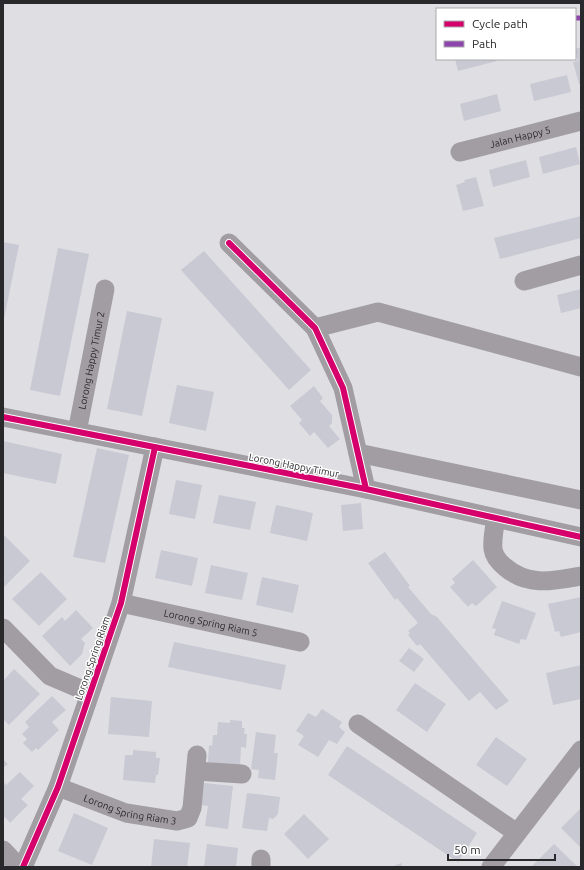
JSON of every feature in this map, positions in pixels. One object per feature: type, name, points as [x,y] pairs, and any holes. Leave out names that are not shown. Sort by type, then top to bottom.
[{"type":"street","name":"Jalan Happy 5","points":[[460,152],[581,121]]},
{"type":"street","points":[[229,243],[315,328],[343,388],[366,489]]},
{"type":"street","points":[[524,281],[581,265]]},
{"type":"street","name":"Lorong Happy Timur 2","points":[[77,432],[105,289]]},
{"type":"street","points":[[315,328],[378,312],[581,367]]},
{"type":"street","name":"Lorong Happy Timur","points":[[3,417],[366,489],[581,537]]},
{"type":"street","name":"Lorong Spring Riam","points":[[23,867],[58,787],[121,603],[155,447]]},
{"type":"street","points":[[358,453],[581,500]]},
{"type":"street","points":[[496,518],[493,537],[493,551],[500,563],[514,574],[535,581],[552,582],[581,576]]},
{"type":"street","name":"Lorong Spring Riam 5","points":[[121,603],[300,642]]},
{"type":"street","points":[[3,628],[50,676],[90,693]]},
{"type":"street","points":[[358,724],[518,833]]},
{"type":"street","points":[[491,867],[579,752]]},
{"type":"street","name":"Lorong Spring Riam 3","points":[[58,787],[126,813],[177,821],[188,818],[192,808],[196,763],[242,774]]},
{"type":"street","points":[[3,850],[19,867]]},
{"type":"building","points":[[581,47],[581,84],[579,84],[573,62],[578,61],[576,49]]},
{"type":"building","points":[[455,60],[497,61],[458,71]]},
{"type":"building","points":[[567,75],[571,92],[534,101],[530,84]]},
{"type":"building","points":[[497,94],[501,111],[464,121],[460,104]]},
{"type":"building","points":[[576,147],[580,164],[543,174],[539,157]]},
{"type":"building","points":[[526,160],[530,177],[493,187],[489,170]]},
{"type":"building","points":[[476,177],[484,206],[463,211],[456,185],[465,182],[464,180]]},
{"type":"building","points":[[581,216],[581,238],[500,259],[494,238]]},
{"type":"building","points":[[3,242],[19,245],[4,319],[3,319]]},
{"type":"building","points":[[58,248],[89,254],[60,396],[30,390]]},
{"type":"building","points":[[204,251],[311,370],[289,390],[181,270]]},
{"type":"building","points":[[581,289],[581,308],[561,313],[557,295]]},
{"type":"building","points":[[127,311],[162,318],[142,416],[107,409]]},
{"type":"building","points":[[177,385],[214,392],[206,431],[169,423]]},
{"type":"building","points":[[314,386],[323,398],[320,401],[332,415],[332,423],[329,426],[340,439],[328,448],[314,432],[310,436],[299,423],[302,420],[290,406]]},
{"type":"building","points":[[3,441],[62,454],[56,484],[3,473]]},
{"type":"building","points":[[97,448],[129,455],[105,563],[73,557]]},
{"type":"building","points":[[176,480],[202,485],[195,519],[169,514]]},
{"type":"building","points":[[219,495],[256,502],[250,530],[213,523]]},
{"type":"building","points":[[361,503],[363,529],[343,531],[341,505]]},
{"type":"building","points":[[276,505],[313,513],[307,541],[270,533]]},
{"type":"building","points":[[3,534],[30,561],[3,588]]},
{"type":"building","points":[[161,550],[198,558],[192,586],[155,578]]},
{"type":"building","points":[[385,552],[410,586],[408,587],[431,614],[437,617],[509,701],[496,710],[480,692],[469,701],[420,644],[417,646],[408,635],[410,633],[408,631],[418,623],[397,598],[395,600],[368,563]]},
{"type":"building","points":[[473,560],[497,587],[476,606],[472,603],[468,607],[450,587],[455,583],[452,579]]},
{"type":"building","points":[[211,565],[248,573],[242,600],[205,593]]},
{"type":"building","points":[[41,572],[67,599],[39,626],[12,599]]},
{"type":"building","points":[[262,577],[299,585],[293,613],[256,605]]},
{"type":"building","points":[[581,597],[581,632],[561,637],[559,631],[555,632],[548,604]]},
{"type":"building","points":[[502,601],[536,613],[526,640],[521,639],[519,644],[494,635],[496,629],[492,628]]},
{"type":"building","points":[[76,610],[93,628],[81,639],[85,643],[82,654],[70,666],[42,636],[62,617],[65,621]]},
{"type":"building","points":[[174,642],[286,665],[281,690],[168,667]]},
{"type":"building","points":[[409,648],[424,659],[414,672],[399,661]]},
{"type":"building","points":[[581,665],[581,699],[553,705],[546,673]]},
{"type":"building","points":[[14,669],[40,694],[9,725],[3,719],[3,681]]},
{"type":"building","points":[[415,683],[446,704],[427,732],[396,710]]},
{"type":"building","points":[[52,696],[66,710],[52,722],[59,730],[38,750],[36,748],[32,752],[23,743],[27,739],[22,734],[29,727],[25,722]]},
{"type":"building","points":[[111,697],[152,701],[149,737],[108,734]]},
{"type":"building","points":[[322,709],[342,722],[339,727],[345,732],[337,744],[329,740],[318,757],[298,745],[304,736],[296,731],[308,713],[316,717]]},
{"type":"building","points":[[230,720],[242,721],[242,728],[245,728],[244,734],[247,734],[246,748],[241,747],[240,766],[211,764],[211,762],[208,762],[209,745],[212,746],[213,735],[217,735],[218,722],[230,723]]},
{"type":"building","points":[[256,732],[276,735],[274,753],[278,753],[275,780],[258,778],[259,770],[251,769]]},
{"type":"building","points":[[496,737],[527,759],[507,786],[476,765]]},
{"type":"building","points":[[347,746],[477,833],[458,862],[328,775]]},
{"type":"building","points":[[133,750],[156,752],[156,758],[160,758],[158,775],[156,775],[155,783],[123,780],[125,755],[133,755]]},
{"type":"building","points":[[3,759],[8,764],[3,768]]},
{"type":"building","points":[[20,772],[34,786],[21,799],[28,805],[10,823],[5,817],[3,819],[3,781],[6,785]]},
{"type":"building","points":[[204,783],[233,786],[228,829],[205,826],[208,806],[201,805]]},
{"type":"building","points":[[247,793],[280,797],[278,814],[273,819],[269,818],[267,831],[242,828]]},
{"type":"building","points":[[581,808],[581,848],[561,828]]},
{"type":"building","points":[[74,813],[108,828],[92,865],[58,851]]},
{"type":"building","points":[[304,814],[329,839],[308,859],[284,834]]},
{"type":"building","points":[[154,839],[190,843],[187,867],[151,867]]},
{"type":"building","points":[[207,844],[238,848],[236,867],[204,867]]},
{"type":"building","points":[[554,844],[578,867],[531,867]]},
{"type":"building","points":[[401,863],[402,867],[391,867]]},
{"type":"marked path","points":[[576,18],[581,18]]},
{"type":"cycle path","points":[[229,243],[315,328],[343,388],[366,489]]},
{"type":"cycle path","points":[[3,417],[366,489],[581,537]]},
{"type":"cycle path","points":[[23,867],[58,787],[121,603],[155,447]]}]
